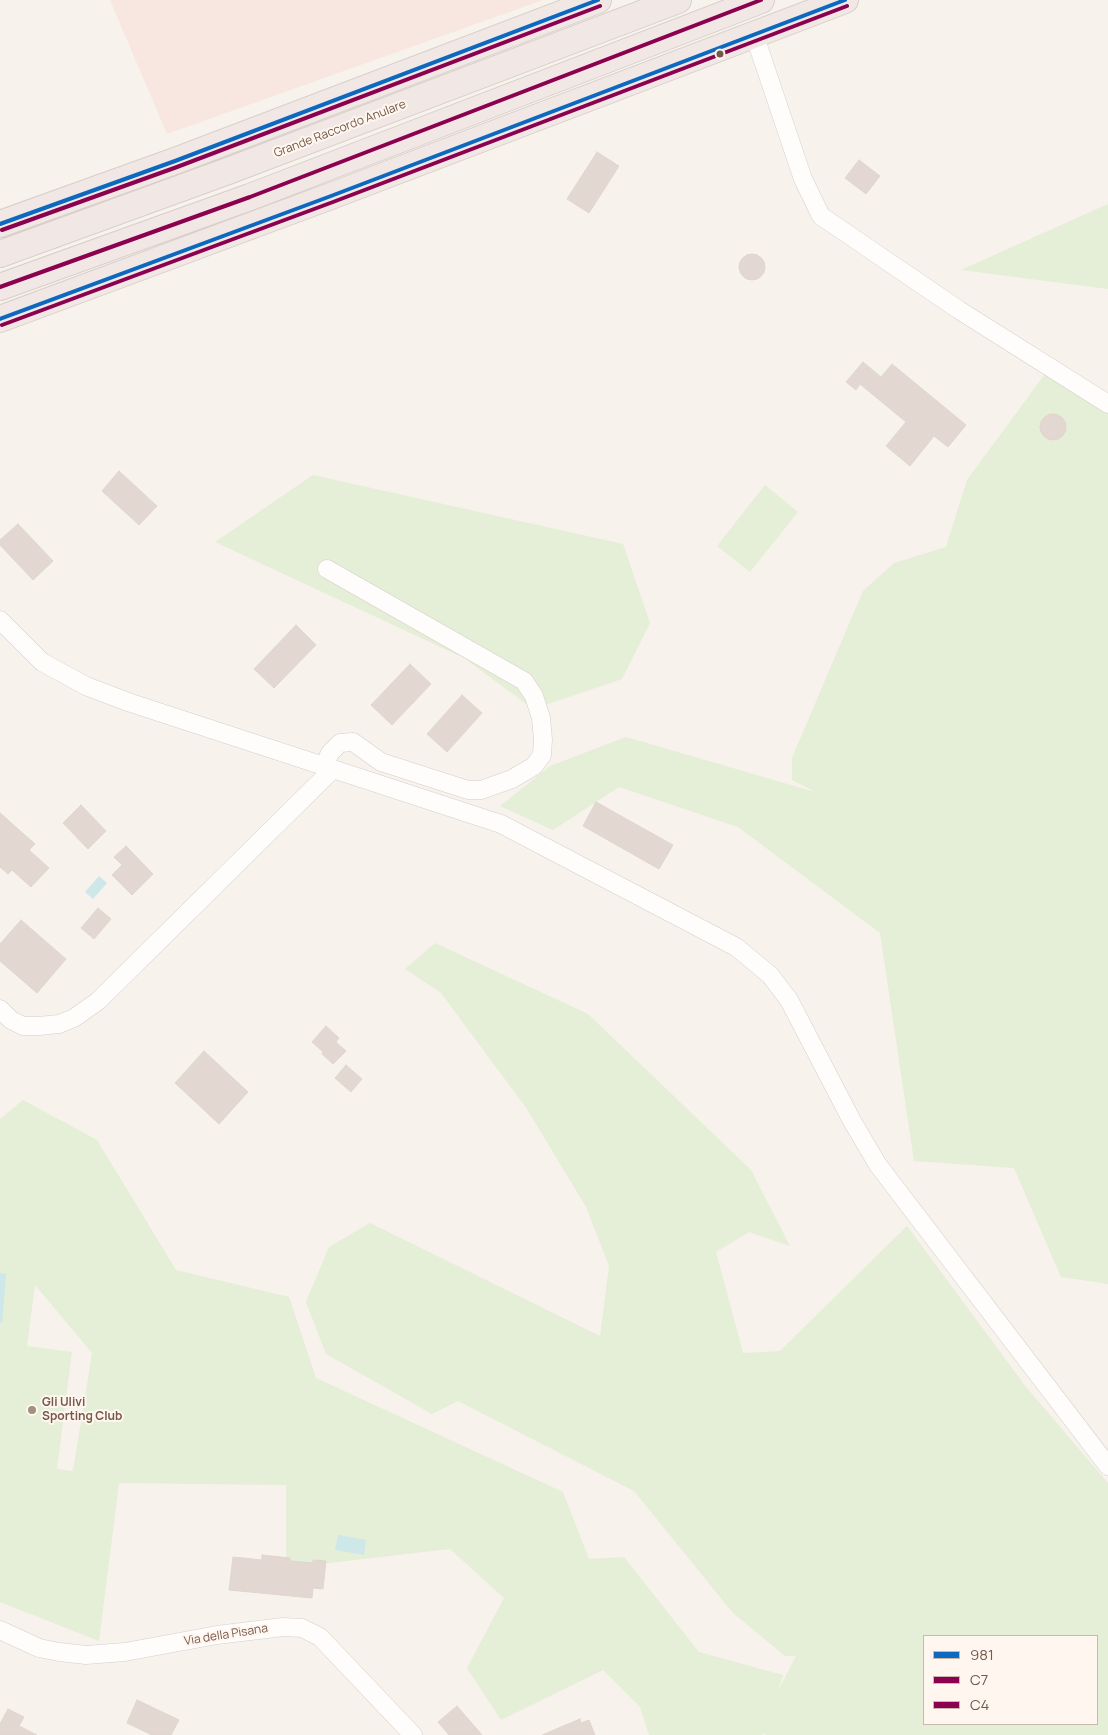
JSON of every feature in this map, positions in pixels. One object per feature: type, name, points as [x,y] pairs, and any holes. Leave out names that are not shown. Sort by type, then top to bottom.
[{"type":"highway","points":[[0,224],[193,154],[598,0]]},
{"type":"highway","name":"Grande Raccordo Anulare","points":[[0,254],[238,168],[678,0]]},
{"type":"highway","points":[[0,287],[259,193],[761,0]]},
{"type":"highway","points":[[0,319],[331,196],[844,0]]},
{"type":"street","points":[[754,34],[803,179],[821,216],[959,310],[1108,404]]},
{"type":"street","points":[[0,1009],[11,1020],[23,1026],[39,1026],[59,1024],[98,1001],[328,767],[330,753],[340,743],[353,742],[381,762],[468,790],[481,790],[512,779],[534,766],[542,755],[541,718],[534,696],[524,681],[327,569]]},
{"type":"street","points":[[0,620],[42,662],[86,686],[128,702],[501,824],[736,947],[770,974],[789,1000],[852,1121],[878,1165],[1108,1466]]},
{"type":"street","name":"Via della Pisana","points":[[0,1630],[39,1648],[86,1655],[126,1652],[217,1635],[283,1626],[302,1628],[320,1637],[413,1735]]},
{"type":"shaded area","points":[[110,0],[543,0],[167,134]]},
{"type":"green space","points":[[1108,204],[1108,289],[961,270]]},
{"type":"green space","points":[[1045,374],[1108,412],[1108,1284],[1061,1277],[1014,1168],[914,1161],[880,933],[738,827],[619,787],[553,830],[500,806],[550,766],[626,737],[815,792],[792,780],[792,758],[863,591],[894,563],[946,547],[967,480]]},
{"type":"green space","points":[[313,475],[623,544],[650,623],[622,679],[533,709],[464,658],[215,542]]},
{"type":"green space","points":[[765,485],[798,512],[750,572],[717,546]]},
{"type":"green space","points":[[435,943],[588,1014],[751,1170],[790,1246],[749,1232],[716,1252],[743,1353],[780,1351],[907,1226],[1026,1387],[1108,1483],[1108,1735],[766,1735],[763,1733],[762,1735],[649,1735],[640,1707],[603,1670],[501,1720],[467,1668],[504,1598],[450,1549],[286,1568],[286,1485],[119,1483],[99,1641],[0,1602],[0,1119],[23,1100],[97,1140],[176,1270],[289,1297],[316,1378],[563,1492],[589,1559],[624,1557],[699,1652],[783,1675],[778,1691],[796,1656],[785,1656],[733,1613],[634,1491],[458,1401],[432,1414],[326,1354],[306,1302],[329,1247],[370,1223],[600,1336],[609,1266],[586,1207],[527,1109],[441,993],[405,969]],"holes":[[[35,1285],[92,1353],[73,1471],[57,1469],[72,1352],[27,1346]]]},
{"type":"water","points":[[99,876],[107,883],[93,899],[85,892]]},
{"type":"water","points":[[0,1273],[6,1274],[2,1323],[0,1323]]},
{"type":"water","points":[[338,1535],[366,1540],[364,1555],[335,1550]]},
{"type":"building","points":[[597,152],[619,166],[589,213],[567,199]]},
{"type":"building","points":[[859,160],[880,176],[866,194],[845,178]]},
{"type":"building","points":[[752,254],[761,258],[765,267],[761,276],[752,280],[743,276],[739,267],[743,258]]},
{"type":"building","points":[[863,362],[881,377],[892,364],[966,425],[948,447],[934,436],[910,466],[886,446],[906,422],[860,384],[856,390],[846,382]]},
{"type":"building","points":[[1053,414],[1062,418],[1066,427],[1062,436],[1053,440],[1044,436],[1040,427],[1044,418]]},
{"type":"building","points":[[119,471],[157,506],[139,525],[102,491]]},
{"type":"building","points":[[18,524],[53,561],[33,580],[0,545],[0,540]]},
{"type":"building","points":[[296,625],[316,645],[274,688],[254,669]]},
{"type":"building","points":[[410,664],[431,684],[392,725],[371,705]]},
{"type":"building","points":[[462,695],[482,713],[447,752],[427,734]]},
{"type":"building","points":[[596,802],[673,845],[659,869],[583,826]]},
{"type":"building","points":[[81,805],[106,831],[88,849],[63,823]]},
{"type":"building","points":[[0,813],[35,844],[29,850],[49,868],[31,887],[12,870],[8,874],[0,867]]},
{"type":"building","points":[[126,846],[153,874],[132,895],[112,875],[122,865],[114,857]]},
{"type":"building","points":[[98,908],[111,919],[94,939],[81,928]]},
{"type":"building","points":[[21,920],[66,959],[37,993],[0,961],[0,944]]},
{"type":"building","points":[[326,1026],[339,1038],[336,1042],[346,1051],[333,1064],[312,1042]]},
{"type":"building","points":[[204,1051],[248,1092],[219,1124],[175,1083]]},
{"type":"building","points":[[346,1065],[362,1079],[351,1092],[335,1078]]},
{"type":"building","points":[[262,1555],[290,1558],[290,1561],[313,1563],[313,1560],[326,1561],[323,1589],[313,1588],[312,1598],[229,1590],[233,1557],[262,1560]]},
{"type":"building","points":[[137,1700],[179,1720],[171,1735],[152,1735],[127,1723]]},
{"type":"building","points":[[457,1706],[482,1735],[449,1735],[438,1722]]},
{"type":"building","points":[[8,1709],[24,1717],[19,1726],[37,1735],[0,1735],[0,1724]]},
{"type":"building","points":[[580,1719],[581,1723],[589,1720],[595,1735],[542,1735]]},
{"type":"transit line","name":"981","points":[[0,224],[175,161],[598,0]]},
{"type":"transit line","name":"C4","points":[[0,287],[250,197],[761,0]]},
{"type":"transit line","name":"981","points":[[0,319],[331,196],[845,0]]},
{"type":"transit line","name":"C7","points":[[2,230],[177,167],[600,6]]},
{"type":"transit line","name":"C7","points":[[2,325],[333,202],[847,6]]},
{"type":"place","name":"Gli Ulivi Sporting Club","points":[[32,1410]]}]
